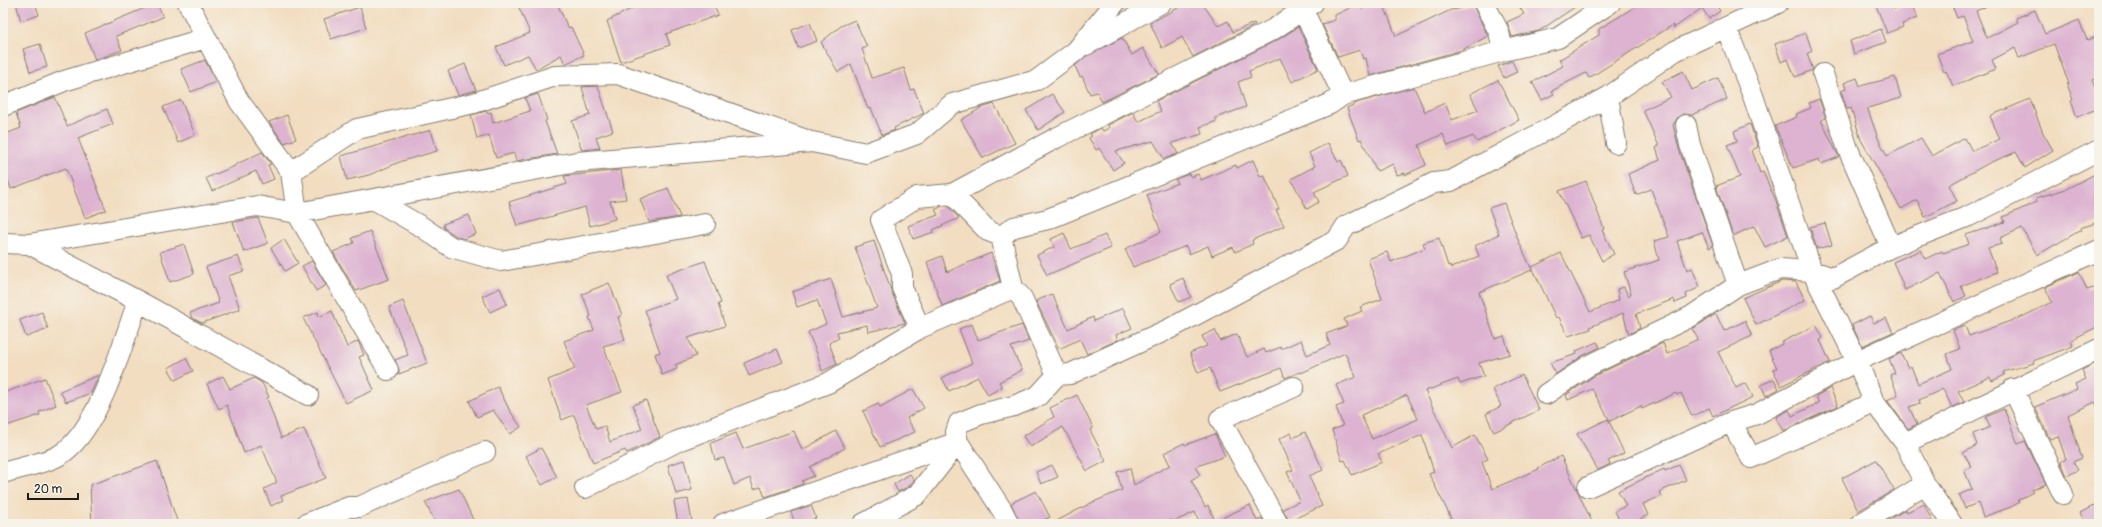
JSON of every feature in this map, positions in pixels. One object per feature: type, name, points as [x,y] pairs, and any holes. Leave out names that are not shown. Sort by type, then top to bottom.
[{"type":"street","points":[[188,3],[239,101],[291,172],[297,213],[388,370]]},
{"type":"street","points":[[1076,51],[1115,3]]},
{"type":"street","points":[[291,172],[358,129],[474,103],[555,76],[618,74],[812,142],[866,153],[917,134],[952,104],[1037,80],[1076,51],[1161,3]]},
{"type":"street","points":[[1484,3],[1500,32],[1503,51]]},
{"type":"street","points":[[1001,236],[1014,227],[1048,219],[1330,104],[1343,95],[1503,51],[1558,38],[1610,3]]},
{"type":"street","points":[[1009,524],[1002,510],[958,442],[956,432],[959,423],[981,414],[1014,406],[1038,396],[1057,375],[1070,374],[1169,329],[1337,240],[1346,226],[1434,183],[1451,181],[1608,97],[1675,51],[1778,3]]},
{"type":"street","points":[[920,328],[902,288],[902,274],[882,220],[917,197],[952,194],[1056,138],[1274,29],[1308,6],[1343,95]]},
{"type":"street","points":[[1726,27],[1753,96],[1812,271],[1857,361],[1874,402],[1905,443],[1925,484],[1952,524]]},
{"type":"street","points":[[3,106],[64,81],[206,38]]},
{"type":"street","points":[[1823,74],[1848,149],[1891,247]]},
{"type":"street","points":[[1608,97],[1616,143]]},
{"type":"street","points":[[1686,125],[1690,145],[1738,285]]},
{"type":"street","points":[[3,243],[29,244],[257,206],[297,213],[577,162],[812,142]]},
{"type":"street","points":[[1546,394],[1588,366],[1690,317],[1738,285],[1780,269],[1812,271],[1833,278],[1891,247],[1969,216],[2099,150]]},
{"type":"street","points":[[952,194],[988,232],[1001,236]]},
{"type":"street","points":[[375,200],[422,227],[451,247],[501,261],[705,224]]},
{"type":"street","points":[[1001,236],[1013,288],[1022,298],[1057,375]]},
{"type":"street","points":[[29,244],[138,301],[308,395]]},
{"type":"street","points":[[1588,486],[1731,422],[1757,414],[1857,361],[2099,250]]},
{"type":"street","points":[[585,488],[678,441],[828,383],[920,328],[1013,288]]},
{"type":"street","points":[[3,473],[58,456],[79,439],[101,400],[138,301]]},
{"type":"street","points":[[1905,443],[2013,389],[2099,349]]},
{"type":"street","points":[[1278,524],[1220,419],[1294,387]]},
{"type":"street","points":[[2013,389],[2063,494]]},
{"type":"street","points":[[1731,422],[1751,458],[1874,402]]},
{"type":"street","points":[[723,524],[958,442]]},
{"type":"street","points":[[863,524],[917,495],[958,442]]},
{"type":"street","points":[[306,524],[349,507],[359,507],[485,452]]},
{"type":"street","points":[[1860,524],[1925,484]]},
{"type":"building","points":[[16,3],[35,3],[39,15],[21,21]]},
{"type":"building","points":[[157,3],[163,17],[116,36],[122,50],[95,60],[85,33]]},
{"type":"building","points":[[517,3],[557,3],[568,28],[571,27],[584,55],[565,64],[561,55],[536,69],[528,55],[504,65],[496,47],[530,33]]},
{"type":"building","points":[[643,3],[713,3],[718,15],[666,34],[670,45],[621,62],[607,21]]},
{"type":"building","points":[[1175,3],[1202,3],[1218,26],[1228,21],[1233,32],[1254,23],[1255,25],[1193,57],[1182,37],[1162,48],[1150,23],[1178,8]]},
{"type":"building","points":[[1360,3],[1362,9],[1375,3],[1383,3],[1396,36],[1453,9],[1473,5],[1488,36],[1462,50],[1370,76],[1366,58],[1363,59],[1360,50],[1338,57],[1322,24],[1335,20],[1335,15]]},
{"type":"building","points":[[1517,3],[1581,3],[1539,31],[1512,37],[1507,22],[1524,14]]},
{"type":"building","points":[[1641,3],[1715,3],[1720,11],[1709,19],[1702,8],[1674,28],[1673,25],[1589,78],[1586,73],[1552,91],[1554,94],[1542,100],[1532,82],[1563,66],[1559,60],[1599,35],[1599,29]]},
{"type":"building","points":[[1875,3],[1892,3],[1894,9],[1911,3],[1917,18],[1902,24],[1903,27],[1887,33]]},
{"type":"building","points":[[1951,3],[1993,3],[1976,11],[1987,38],[2018,22],[2016,18],[2035,10],[2045,34],[2079,20],[2087,40],[2099,36],[2099,77],[2092,80],[2099,98],[2099,108],[2077,117],[2071,101],[2073,100],[2067,84],[2069,84],[2054,44],[2019,58],[2015,48],[1992,60],[1996,69],[1953,86],[1946,71],[1944,72],[1937,54],[1973,41],[1963,16],[1957,18]]},
{"type":"building","points":[[360,7],[366,28],[331,39],[324,19]]},
{"type":"building","points":[[855,20],[867,47],[862,49],[872,78],[904,68],[911,90],[914,89],[924,113],[894,128],[895,130],[882,135],[871,108],[868,109],[851,64],[838,72],[821,42],[841,26]]},
{"type":"building","points":[[810,23],[817,41],[798,48],[792,30]]},
{"type":"building","points":[[1298,27],[1318,69],[1292,82],[1280,58],[1249,71],[1251,77],[1238,82],[1246,107],[1215,118],[1217,121],[1200,127],[1202,134],[1172,143],[1178,154],[1164,159],[1153,141],[1116,151],[1124,163],[1113,170],[1099,148],[1096,150],[1089,138],[1092,136],[1090,134],[1101,128],[1103,131],[1109,128],[1108,125],[1133,112],[1138,122],[1161,111],[1156,101],[1279,39]]},
{"type":"building","points":[[1881,29],[1886,42],[1854,54],[1850,41]]},
{"type":"building","points":[[1806,33],[1812,51],[1807,54],[1813,70],[1795,77],[1788,59],[1781,62],[1775,44]]},
{"type":"building","points":[[1122,38],[1132,55],[1143,48],[1159,74],[1102,102],[1097,92],[1090,94],[1082,76],[1080,77],[1075,66],[1086,56]]},
{"type":"building","points":[[40,44],[47,67],[30,72],[23,49]]},
{"type":"building","points":[[205,60],[216,82],[191,92],[181,69]]},
{"type":"building","points":[[1512,61],[1517,72],[1504,78],[1498,66]]},
{"type":"building","points":[[465,64],[476,90],[458,95],[448,71]]},
{"type":"building","points":[[1683,71],[1692,90],[1718,78],[1727,99],[1692,115],[1683,114],[1678,117],[1673,125],[1679,149],[1713,246],[1709,248],[1702,232],[1677,241],[1687,270],[1692,268],[1700,287],[1686,294],[1687,298],[1675,303],[1674,299],[1636,314],[1640,328],[1629,334],[1623,313],[1590,327],[1591,329],[1568,336],[1559,317],[1556,318],[1532,267],[1561,253],[1590,312],[1619,300],[1617,289],[1624,287],[1628,296],[1631,294],[1624,272],[1659,260],[1654,241],[1669,237],[1651,189],[1636,195],[1628,174],[1660,160],[1656,148],[1659,146],[1643,110],[1671,97],[1662,82]]},
{"type":"building","points":[[1895,77],[1901,98],[1868,108],[1878,138],[1887,156],[1921,138],[1932,156],[1965,138],[1972,151],[2000,139],[1990,116],[2030,99],[2043,133],[2053,150],[2025,168],[2016,152],[1989,163],[1949,185],[1957,201],[1925,217],[1917,200],[1901,209],[1861,140],[1851,108],[1847,109],[1841,91],[1846,89],[1844,83],[1857,78],[1860,86]]},
{"type":"building","points":[[1498,80],[1519,120],[1477,142],[1473,136],[1448,146],[1443,134],[1419,145],[1426,165],[1405,175],[1405,173],[1397,175],[1393,164],[1377,171],[1361,139],[1359,140],[1347,108],[1359,102],[1414,87],[1425,112],[1445,103],[1452,120],[1478,110],[1470,94]]},
{"type":"building","points":[[598,86],[613,131],[596,137],[600,148],[582,150],[572,121],[590,115],[582,87]]},
{"type":"building","points":[[538,94],[547,120],[545,121],[557,154],[516,161],[514,153],[496,158],[489,135],[477,139],[471,115],[486,111],[487,113],[491,112],[493,123],[530,111],[525,98]]},
{"type":"building","points":[[1052,94],[1065,112],[1038,130],[1026,110]]},
{"type":"building","points":[[55,97],[67,126],[107,109],[113,124],[78,138],[106,210],[85,218],[66,168],[11,189],[3,165],[3,135],[21,128],[16,113]]},
{"type":"building","points":[[1819,99],[1826,118],[1821,120],[1839,157],[1821,164],[1819,159],[1793,168],[1775,126],[1797,117],[1796,114],[1811,108],[1809,103]]},
{"type":"building","points":[[181,100],[195,135],[178,143],[163,107]]},
{"type":"building","points":[[994,104],[1015,143],[983,158],[961,120],[981,108]]},
{"type":"building","points":[[287,115],[296,139],[284,143],[269,122]]},
{"type":"building","points":[[1750,124],[1758,147],[1752,150],[1760,173],[1763,172],[1776,201],[1788,236],[1765,247],[1754,226],[1733,236],[1716,186],[1740,177],[1727,145],[1737,141],[1734,131]]},
{"type":"building","points":[[431,130],[437,151],[402,161],[369,175],[347,180],[341,156]]},
{"type":"building","points":[[1328,143],[1338,162],[1341,160],[1348,176],[1314,192],[1319,202],[1307,209],[1291,179],[1315,166],[1309,153]]},
{"type":"building","points":[[262,152],[271,164],[268,165],[274,179],[262,184],[256,171],[212,191],[206,178],[235,166]]},
{"type":"building","points":[[1253,160],[1260,176],[1264,175],[1279,209],[1276,210],[1284,226],[1252,240],[1253,244],[1235,252],[1233,247],[1212,256],[1208,246],[1189,254],[1186,246],[1133,267],[1125,249],[1161,232],[1147,195],[1178,183],[1175,179],[1189,174],[1191,177],[1198,174],[1201,180],[1236,165],[1237,168]]},
{"type":"building","points":[[621,170],[626,199],[610,201],[615,219],[590,226],[585,207],[517,226],[509,202],[567,184],[564,176]]},
{"type":"building","points":[[2099,172],[2099,222],[2080,228],[2081,230],[2037,255],[2022,228],[2000,238],[2002,244],[1988,248],[1997,272],[1961,286],[1966,296],[1954,302],[1940,273],[1905,290],[1893,262],[1921,250],[1925,259],[1942,251],[1943,253],[1969,244],[1966,235],[2005,222],[2003,217],[2037,202],[2036,198],[2066,189]]},
{"type":"building","points":[[1586,181],[1604,229],[1602,230],[1614,254],[1602,261],[1589,235],[1581,238],[1559,191]]},
{"type":"building","points":[[668,188],[680,217],[649,222],[640,199]]},
{"type":"building","points":[[1504,203],[1532,270],[1479,292],[1495,339],[1504,336],[1510,354],[1479,363],[1484,376],[1460,384],[1458,379],[1425,391],[1452,448],[1475,435],[1488,459],[1482,462],[1492,489],[1539,469],[1538,468],[1561,456],[1593,524],[1454,524],[1429,474],[1434,472],[1422,435],[1378,454],[1382,462],[1352,475],[1345,460],[1342,461],[1332,430],[1343,426],[1336,407],[1344,404],[1336,385],[1356,377],[1345,353],[1301,373],[1300,372],[1285,378],[1281,368],[1220,392],[1210,368],[1198,373],[1190,353],[1207,346],[1202,336],[1215,330],[1220,341],[1237,334],[1247,357],[1264,349],[1266,353],[1281,347],[1281,349],[1301,340],[1307,355],[1330,345],[1326,334],[1347,326],[1344,319],[1362,311],[1360,307],[1382,299],[1368,259],[1387,252],[1391,262],[1425,248],[1423,243],[1439,238],[1448,266],[1450,265],[1451,268],[1479,256],[1475,246],[1499,234],[1489,208]],"holes":[[[1407,395],[1418,419],[1372,439],[1361,415]]]},
{"type":"building","points":[[942,206],[948,206],[959,218],[933,230],[934,232],[913,239],[908,226],[938,215],[935,210]]},
{"type":"building","points":[[469,215],[476,234],[463,239],[444,228],[443,224]]},
{"type":"building","points":[[258,218],[268,243],[244,252],[233,222]]},
{"type":"building","points":[[1825,223],[1832,245],[1817,249],[1810,227]]},
{"type":"building","points":[[370,231],[389,279],[356,291],[333,252],[354,243],[352,238]]},
{"type":"building","points":[[1064,233],[1071,249],[1105,235],[1111,248],[1047,275],[1037,255],[1054,247],[1051,239]]},
{"type":"building","points":[[284,239],[298,263],[285,271],[271,248]]},
{"type":"building","points":[[874,241],[892,293],[905,323],[868,332],[867,325],[837,332],[839,338],[829,343],[837,364],[822,371],[818,356],[808,332],[826,324],[817,300],[797,307],[792,292],[831,279],[843,317],[877,308],[855,247]]},
{"type":"building","points":[[184,244],[194,274],[170,282],[160,252]]},
{"type":"building","points":[[991,253],[1000,281],[942,306],[927,262],[942,256],[947,272]]},
{"type":"building","points":[[238,256],[244,271],[228,276],[240,309],[202,323],[192,318],[190,313],[219,303],[206,267]]},
{"type":"building","points":[[312,261],[326,285],[316,291],[302,266]]},
{"type":"building","points":[[705,261],[721,303],[718,304],[725,326],[688,338],[696,356],[675,365],[677,369],[662,375],[655,354],[660,352],[645,310],[676,299],[666,275]]},
{"type":"building","points":[[2079,272],[2087,290],[2099,286],[2099,326],[2071,340],[2073,346],[2033,361],[2034,363],[2003,372],[2005,375],[1992,381],[1990,377],[1958,391],[1964,402],[1952,407],[1943,389],[1919,400],[1920,403],[1909,407],[1917,424],[1908,429],[1887,400],[1898,395],[1890,375],[1895,373],[1889,359],[1901,353],[1908,368],[1911,366],[1918,384],[1952,369],[1947,354],[1960,349],[1953,330],[1965,326],[1969,336],[2024,316],[2052,302],[2045,287]]},
{"type":"building","points":[[1183,278],[1191,297],[1179,302],[1170,284]]},
{"type":"building","points":[[1782,281],[1796,282],[1805,300],[1756,325],[1743,298]]},
{"type":"building","points":[[609,283],[622,315],[618,317],[625,340],[603,346],[622,392],[586,405],[596,429],[605,426],[610,442],[642,429],[633,405],[646,400],[660,437],[627,453],[625,450],[593,463],[574,415],[562,420],[548,380],[575,369],[564,341],[594,330],[589,317],[591,316],[582,294]]},
{"type":"building","points":[[500,288],[507,304],[490,312],[482,296]]},
{"type":"building","points":[[1052,294],[1068,329],[1093,317],[1094,321],[1123,308],[1132,328],[1116,335],[1118,340],[1087,354],[1080,339],[1059,349],[1036,301]]},
{"type":"building","points":[[403,301],[427,363],[399,374],[395,360],[408,355],[389,307]]},
{"type":"building","points":[[332,311],[347,347],[358,341],[364,355],[359,357],[374,390],[346,403],[303,318],[318,312],[319,317]]},
{"type":"building","points":[[42,312],[48,329],[26,337],[20,320]]},
{"type":"building","points":[[1716,314],[1724,331],[1745,321],[1752,336],[1718,352],[1736,388],[1746,383],[1753,397],[1713,416],[1709,408],[1692,416],[1681,393],[1677,395],[1676,393],[1642,409],[1641,406],[1610,421],[1592,389],[1568,400],[1566,395],[1594,376],[1663,343],[1667,354],[1698,339],[1692,329]]},
{"type":"building","points":[[1870,316],[1874,323],[1886,318],[1893,332],[1862,346],[1852,325]]},
{"type":"building","points":[[972,324],[978,340],[1022,325],[1029,341],[1011,347],[1022,370],[999,382],[1002,387],[988,395],[978,377],[949,391],[942,378],[972,363],[959,329]]},
{"type":"building","points":[[1816,325],[1823,338],[1820,340],[1830,362],[1781,386],[1773,369],[1777,368],[1769,351],[1782,344],[1782,342]]},
{"type":"building","points":[[1597,342],[1600,347],[1582,356],[1556,374],[1550,363],[1577,354],[1576,351]]},
{"type":"building","points":[[777,349],[783,362],[749,376],[744,363]]},
{"type":"building","points":[[186,358],[193,371],[175,380],[168,368]]},
{"type":"building","points":[[2096,363],[2099,371],[2099,410],[2095,402],[2068,415],[2082,458],[2073,462],[2078,470],[2067,476],[2061,462],[2066,459],[2058,436],[2050,439],[2035,407],[2077,389],[2075,384],[2086,379],[2082,370]]},
{"type":"building","points":[[99,375],[91,393],[66,402],[60,391]]},
{"type":"building","points":[[1522,375],[1539,410],[1494,432],[1486,414],[1501,406],[1493,389]]},
{"type":"building","points":[[223,376],[230,389],[254,378],[262,383],[269,397],[267,398],[281,438],[304,429],[326,478],[281,496],[283,500],[271,506],[264,489],[276,483],[276,480],[261,445],[244,453],[227,405],[219,409],[207,384]]},
{"type":"building","points":[[45,378],[56,405],[39,412],[40,415],[3,427],[3,393]]},
{"type":"building","points":[[1774,379],[1779,389],[1766,396],[1761,385]]},
{"type":"building","points":[[498,387],[510,411],[521,427],[510,434],[493,410],[477,417],[469,401]]},
{"type":"building","points":[[1830,388],[1838,406],[1783,431],[1776,417],[1789,410],[1792,416],[1819,403],[1816,396]]},
{"type":"building","points":[[913,389],[924,408],[907,418],[915,432],[880,447],[863,411],[878,404],[880,407]]},
{"type":"building","points":[[1077,395],[1093,428],[1090,430],[1106,461],[1087,471],[1063,427],[1030,447],[1023,436],[1054,417],[1050,408]]},
{"type":"building","points":[[2004,409],[2018,444],[2025,441],[2046,484],[2032,490],[2033,492],[2018,500],[2020,502],[2011,507],[1983,517],[1978,503],[1965,508],[1959,495],[1972,489],[1964,470],[1972,467],[1963,453],[1977,445],[1973,434],[1990,427],[1986,417]]},
{"type":"building","points":[[1608,419],[1624,453],[1608,461],[1610,464],[1598,470],[1577,434]]},
{"type":"building","points":[[794,431],[802,450],[836,431],[845,448],[810,467],[814,476],[802,481],[803,484],[765,497],[761,487],[754,489],[750,478],[734,485],[724,458],[715,460],[711,443],[736,433],[743,449]]},
{"type":"building","points":[[1305,432],[1323,470],[1309,476],[1322,506],[1289,521],[1283,509],[1300,501],[1287,472],[1293,470],[1279,439],[1291,433],[1293,438]]},
{"type":"building","points":[[1215,434],[1225,456],[1195,467],[1200,475],[1191,480],[1205,507],[1208,505],[1215,521],[1250,505],[1257,521],[1262,518],[1265,524],[1200,524],[1195,512],[1173,522],[1172,520],[1160,524],[1051,524],[1091,503],[1122,490],[1117,472],[1130,468],[1134,485],[1170,465],[1164,453],[1184,443],[1185,445]]},
{"type":"building","points":[[541,448],[557,477],[542,485],[526,456]]},
{"type":"building","points":[[684,460],[692,490],[676,494],[668,465]]},
{"type":"building","points":[[1876,460],[1894,490],[1858,511],[1842,478]]},
{"type":"building","points":[[157,461],[178,524],[92,524],[90,485]]},
{"type":"building","points":[[1052,465],[1058,477],[1041,484],[1036,472]]},
{"type":"building","points":[[1679,465],[1686,480],[1659,492],[1661,496],[1643,504],[1648,515],[1631,524],[1621,524],[1615,511],[1626,506],[1618,491],[1664,469],[1665,471]]},
{"type":"building","points":[[910,474],[914,480],[909,486],[898,492],[894,484]]},
{"type":"building","points":[[459,489],[475,524],[436,524],[425,502]]},
{"type":"building","points":[[1036,491],[1050,517],[1037,524],[1020,524],[1011,503]]},
{"type":"building","points":[[688,499],[692,522],[678,524],[674,501]]},
{"type":"building","points":[[2099,503],[2099,520],[2086,524],[2080,513]]},
{"type":"building","points":[[1924,504],[1932,520],[1923,524],[1883,524],[1906,509],[1907,512]]},
{"type":"building","points":[[811,505],[816,518],[801,524],[795,524],[791,512]]}]
